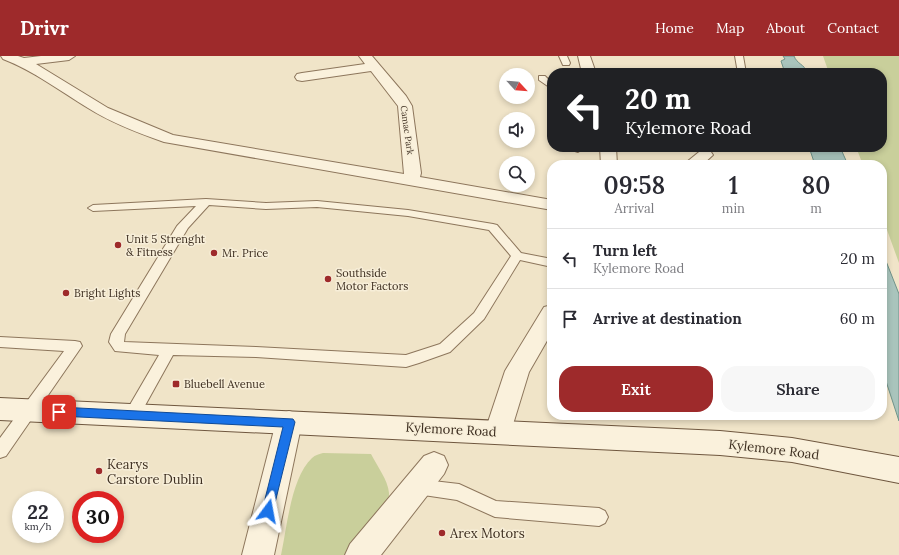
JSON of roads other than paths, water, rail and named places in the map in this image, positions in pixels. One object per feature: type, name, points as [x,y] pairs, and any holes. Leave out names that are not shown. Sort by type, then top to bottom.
[{"type":"street","points":[[7,56],[24,62],[96,107],[132,126],[170,140],[547,204]]},
{"type":"street","points":[[24,62],[69,56]]},
{"type":"street","points":[[584,56],[588,68]]},
{"type":"street","name":"Camac Park","points":[[302,77],[368,61],[401,99],[405,106],[413,173],[409,181]]},
{"type":"street","points":[[698,160],[705,154]]},
{"type":"street","points":[[498,431],[518,370],[547,321]]},
{"type":"street","name":"Kylemore Road","points":[[0,409],[720,442],[792,450],[899,470]]},
{"type":"street","points":[[258,555],[289,422]]},
{"type":"street","points":[[361,555],[425,476]]},
{"type":"lane","points":[[738,56],[741,68]]},
{"type":"lane","points":[[542,78],[547,83]]},
{"type":"lane","points":[[206,202],[183,226],[118,334],[116,342],[120,347],[256,352],[406,361],[419,358],[444,348],[479,316],[518,256]]},
{"type":"lane","points":[[93,208],[206,202],[266,206],[316,204],[408,213],[493,228],[518,256],[547,262]]},
{"type":"lane","points":[[0,342],[75,346],[0,451]]},
{"type":"lane","points":[[132,415],[169,350]]},
{"type":"lane","points":[[425,476],[495,509],[599,517]]},
{"type":"water","points":[[783,56],[794,56],[805,68],[783,68],[781,61],[785,59]]},
{"type":"water","points":[[811,152],[842,152],[846,160],[813,160]]},
{"type":"water","points":[[887,264],[899,294],[899,421],[887,384]]},
{"type":"place","name":"Unit 5 Strenght & Fitness","points":[[118,245]]},
{"type":"place","name":"Mr. Price","points":[[214,253]]},
{"type":"place","name":"Southside Motor Factors","points":[[328,279]]},
{"type":"place","name":"Bright Lights","points":[[66,293]]},
{"type":"place","name":"Bluebell Avenue","points":[[176,384]]},
{"type":"place","name":"Kearys Carstore Dublin","points":[[99,471]]},
{"type":"place","name":"Arex Motors","points":[[442,533]]}]
